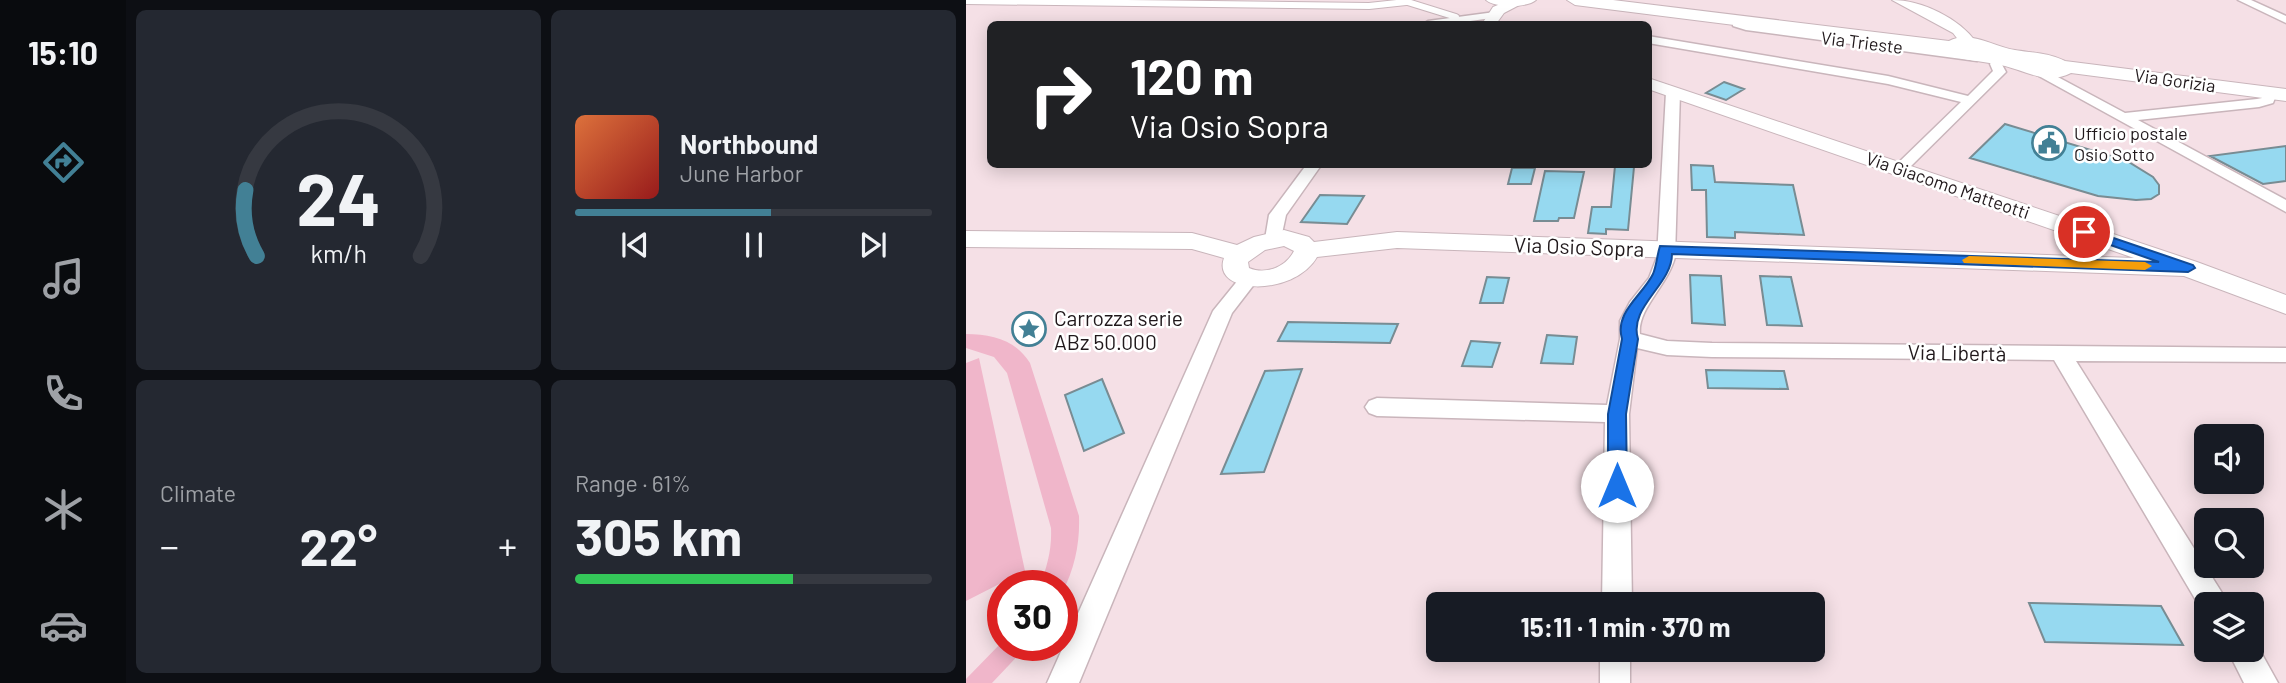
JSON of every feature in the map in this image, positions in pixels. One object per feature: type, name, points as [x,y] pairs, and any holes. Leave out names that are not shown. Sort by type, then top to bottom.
[{"type":"main road","points":[[1493,12],[1526,0]]},
{"type":"main road","name":"Via Trieste","points":[[1575,0],[1961,45]]},
{"type":"main road","name":"Via Gorizia","points":[[1961,45],[2050,60],[2063,66],[2278,94]]},
{"type":"main road","points":[[1961,45],[1966,54],[2009,61],[2041,72],[2060,72],[2064,70],[2063,66]]},
{"type":"street","points":[[1899,0],[1959,30],[1961,45]]},
{"type":"street","points":[[2243,0],[2286,19]]},
{"type":"street","points":[[1442,21],[1493,12]]},
{"type":"street","name":"Via Trieste","points":[[1738,20],[1737,24],[1746,27],[1993,62],[2000,72],[1972,101]]},
{"type":"street","points":[[1652,39],[1888,80],[1972,101]]},
{"type":"street","points":[[2041,72],[2277,197],[2286,208]]},
{"type":"street","name":"Via Giacomo Matteotti","points":[[1652,84],[1901,168],[2286,305]]},
{"type":"street","points":[[1617,592],[1617,414],[1630,339],[1627,329],[1638,303],[1659,278],[1666,257],[1664,156],[1673,92]]},
{"type":"street","points":[[2123,117],[2259,103],[2278,94]]},
{"type":"street","points":[[1901,168],[1972,101]]},
{"type":"street","points":[[1274,239],[1278,215],[1312,168]]},
{"type":"street","points":[[966,239],[1192,241],[1218,246],[1245,267],[1283,274],[1301,263],[1307,251],[1300,242],[1274,239],[1254,245],[1245,267],[1223,311],[1063,683]]},
{"type":"street","name":"Via Osio Sopra","points":[[1307,251],[1397,240],[2188,268]]},
{"type":"street","name":"Via Libertà","points":[[1630,339],[1667,348],[1712,350],[2286,355]]},
{"type":"street","points":[[2061,354],[2207,592]]},
{"type":"street","points":[[1377,407],[1617,414]]},
{"type":"street","points":[[1615,662],[1615,683]]},
{"type":"street","points":[[2250,662],[2262,683]]},
{"type":"lane","points":[[966,1],[1369,6],[1403,1],[1456,18]]},
{"type":"shaded area","points":[[966,334],[985,335],[1010,344],[1030,363],[1079,516],[1079,536],[1071,570],[1045,570],[1051,544],[1051,528],[1007,373],[994,357],[966,348]]},
{"type":"shaded area","points":[[979,358],[1025,570],[987,570],[987,590],[966,601],[966,363]]},
{"type":"shaded area","points":[[987,657],[987,661],[1013,661],[992,683],[966,683],[966,679]]},
{"type":"building","points":[[1724,82],[1744,89],[1726,100],[1706,93]]},
{"type":"building","points":[[2005,124],[2127,161],[2153,177],[2159,185],[2159,194],[2151,199],[2136,200],[2098,196],[1970,158]]},
{"type":"building","points":[[2286,146],[2286,181],[2263,184],[2210,156]]},
{"type":"building","points":[[1691,165],[1713,166],[1715,182],[1793,185],[1804,235],[1735,232],[1735,238],[1707,237],[1706,190],[1692,190]]},
{"type":"building","points":[[1512,168],[1535,168],[1531,184],[1508,184]]},
{"type":"building","points":[[1615,168],[1634,168],[1628,230],[1606,229],[1606,234],[1588,233],[1592,207],[1611,207]]},
{"type":"building","points":[[1545,171],[1584,172],[1574,218],[1534,221]]},
{"type":"building","points":[[1320,195],[1364,196],[1347,224],[1301,222]]},
{"type":"building","points":[[1690,275],[1721,276],[1725,325],[1692,323]]},
{"type":"building","points":[[1760,276],[1791,277],[1802,326],[1767,325]]},
{"type":"building","points":[[1487,277],[1509,278],[1503,303],[1480,303]]},
{"type":"building","points":[[1288,322],[1398,324],[1390,343],[1278,341]]},
{"type":"building","points":[[1547,335],[1577,337],[1573,364],[1541,363]]},
{"type":"building","points":[[1471,341],[1500,343],[1492,367],[1462,366]]},
{"type":"building","points":[[1302,369],[1264,472],[1221,474],[1265,371]]},
{"type":"building","points":[[1706,370],[1784,371],[1788,389],[1708,388]]},
{"type":"building","points":[[1102,379],[1124,433],[1084,451],[1065,395]]},
{"type":"building","points":[[2029,603],[2161,606],[2183,645],[2045,642]]},
{"type":"slow traffic","points":[[1969,260],[2145,266]]},
{"type":"place","name":"Ufficio postale Osio Sotto","points":[[2049,143]]},
{"type":"place","name":"Carrozza serie ABz 50.000","points":[[1029,329]]},
{"type":"route","points":[[1617,486],[1617,414],[1630,339],[1627,329],[1638,303],[1659,278],[1666,257],[1664,249],[2188,268],[2084,232]]}]
